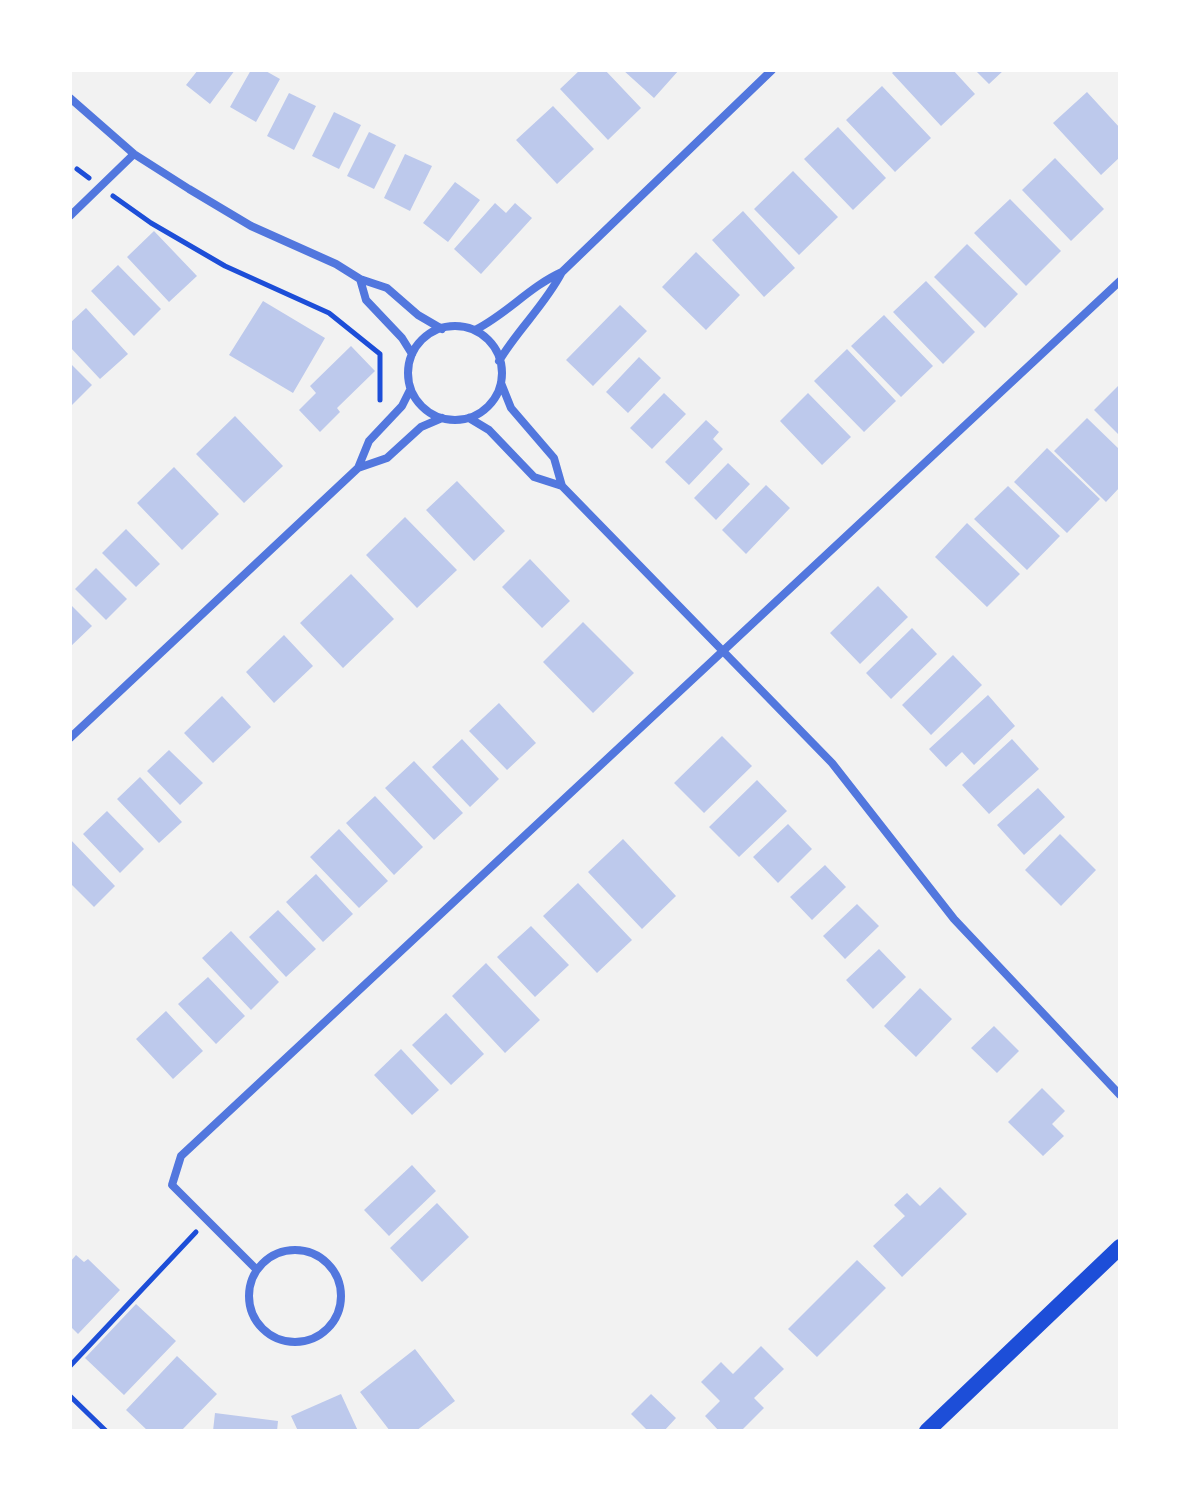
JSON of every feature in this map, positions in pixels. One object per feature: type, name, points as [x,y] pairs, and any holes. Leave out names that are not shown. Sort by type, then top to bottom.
[{"type":"main road","points":[[927,1431],[1120,1247]]},
{"type":"street","points":[[475,330],[493,321],[541,282],[562,272],[772,70]]},
{"type":"street","points":[[70,98],[134,154],[251,226],[336,264],[360,279],[387,288],[418,315],[442,329]]},
{"type":"street","points":[[70,216],[134,154]]},
{"type":"street","points":[[499,361],[510,341],[550,295],[562,272]]},
{"type":"street","points":[[360,279],[366,300],[402,338],[412,354]]},
{"type":"street","points":[[257,1270],[172,1185],[181,1156],[1120,281]]},
{"type":"street","points":[[501,383],[497,395],[484,411],[469,418],[450,421],[430,414],[418,404],[410,390],[407,370],[420,341],[433,331],[452,326],[475,330],[486,337],[496,350],[501,383],[511,408],[554,458],[562,486],[832,763],[954,919],[1120,1095]]},
{"type":"street","points":[[358,468],[369,441],[402,406],[410,390]]},
{"type":"street","points":[[70,738],[358,468],[387,458],[421,427],[442,418]]},
{"type":"street","points":[[469,418],[489,430],[534,477],[562,486]]},
{"type":"street","points":[[292,1250],[306,1251],[321,1258],[337,1276],[339,1284],[341,1300],[332,1323],[312,1339],[300,1342],[274,1337],[261,1328],[250,1308],[250,1287],[257,1270],[276,1254],[292,1250]]},
{"type":"path","points":[[77,169],[151,223],[225,266],[329,313],[380,354],[380,400]]},
{"type":"path","points":[[70,1366],[208,1220]]},
{"type":"path","points":[[70,1396],[106,1431]]},
{"type":"building","points":[[198,70],[235,70],[210,104],[186,85]]},
{"type":"building","points":[[251,70],[264,70],[280,79],[256,122],[230,107]]},
{"type":"building","points":[[580,70],[605,70],[641,108],[608,140],[560,89]]},
{"type":"building","points":[[623,70],[679,70],[654,98]]},
{"type":"building","points":[[895,70],[953,70],[975,94],[941,126],[892,73]]},
{"type":"building","points":[[975,70],[1004,70],[989,84]]},
{"type":"building","points":[[882,86],[931,138],[895,172],[846,120]]},
{"type":"building","points":[[1087,92],[1120,128],[1120,157],[1101,175],[1053,123]]},
{"type":"building","points":[[289,93],[316,106],[294,150],[267,136]]},
{"type":"building","points":[[553,106],[594,149],[557,184],[516,140]]},
{"type":"building","points":[[334,112],[361,125],[339,169],[312,156]]},
{"type":"building","points":[[838,127],[886,178],[853,210],[804,159]]},
{"type":"building","points":[[369,132],[396,145],[374,189],[347,176]]},
{"type":"building","points":[[405,154],[432,166],[410,211],[384,198]]},
{"type":"building","points":[[1055,158],[1104,209],[1071,241],[1022,190]]},
{"type":"building","points":[[793,171],[838,217],[799,255],[754,209]]},
{"type":"building","points":[[455,182],[480,200],[448,242],[423,223]]},
{"type":"building","points":[[1010,199],[1061,251],[1026,286],[974,233]]},
{"type":"building","points":[[495,203],[506,213],[515,203],[532,218],[481,274],[454,249]]},
{"type":"building","points":[[743,211],[795,268],[764,297],[712,240]]},
{"type":"building","points":[[154,231],[197,276],[169,302],[127,257]]},
{"type":"building","points":[[967,244],[1018,294],[985,328],[934,277]]},
{"type":"building","points":[[696,252],[740,295],[706,330],[662,287]]},
{"type":"building","points":[[118,265],[161,309],[134,336],[91,291]]},
{"type":"building","points":[[926,281],[975,332],[943,364],[893,312]]},
{"type":"building","points":[[263,301],[325,338],[293,393],[229,355]]},
{"type":"building","points":[[620,305],[647,331],[593,386],[566,360]]},
{"type":"building","points":[[86,308],[128,354],[100,379],[70,347],[70,323]]},
{"type":"building","points":[[884,315],[933,366],[901,397],[851,346]]},
{"type":"building","points":[[351,346],[375,371],[337,408],[340,412],[320,432],[299,410],[316,393],[310,386]]},
{"type":"building","points":[[847,349],[896,401],[864,432],[814,381]]},
{"type":"building","points":[[639,357],[661,378],[628,413],[606,392]]},
{"type":"building","points":[[70,363],[92,385],[70,407]]},
{"type":"building","points":[[1120,384],[1120,436],[1094,410]]},
{"type":"building","points":[[664,393],[686,414],[652,449],[630,428]]},
{"type":"building","points":[[808,393],[851,437],[822,465],[780,421]]},
{"type":"building","points":[[235,416],[283,466],[244,503],[196,454]]},
{"type":"building","points":[[1087,418],[1120,450],[1120,487],[1106,502],[1054,451]]},
{"type":"building","points":[[706,420],[719,432],[713,439],[723,449],[689,485],[665,462]]},
{"type":"building","points":[[1047,448],[1100,499],[1067,533],[1014,482]]},
{"type":"building","points":[[728,463],[750,484],[716,520],[694,498]]},
{"type":"building","points":[[174,467],[219,514],[182,550],[137,503]]},
{"type":"building","points":[[457,481],[505,531],[474,561],[426,510]]},
{"type":"building","points":[[766,485],[790,508],[746,554],[722,530]]},
{"type":"building","points":[[1008,486],[1060,536],[1027,570],[974,519]]},
{"type":"building","points":[[405,517],[457,570],[417,608],[366,555]]},
{"type":"building","points":[[967,523],[1020,574],[987,607],[935,557]]},
{"type":"building","points":[[126,529],[160,564],[136,587],[102,553]]},
{"type":"building","points":[[530,559],[570,601],[542,628],[502,587]]},
{"type":"building","points":[[96,568],[127,599],[106,620],[75,589]]},
{"type":"building","points":[[351,574],[394,619],[343,668],[300,623]]},
{"type":"building","points":[[878,586],[908,617],[860,664],[830,633]]},
{"type":"building","points":[[70,604],[92,626],[70,647]]},
{"type":"building","points":[[583,622],[634,673],[593,713],[543,662]]},
{"type":"building","points":[[912,628],[937,654],[891,699],[866,673]]},
{"type":"building","points":[[284,635],[313,666],[274,703],[246,672]]},
{"type":"building","points":[[953,655],[982,685],[931,735],[902,705]]},
{"type":"building","points":[[988,695],[1015,726],[974,765],[962,752],[946,767],[929,749]]},
{"type":"building","points":[[222,696],[251,727],[213,763],[184,733]]},
{"type":"building","points":[[499,703],[536,743],[507,770],[469,731]]},
{"type":"building","points":[[722,736],[752,766],[704,813],[674,783]]},
{"type":"building","points":[[462,739],[499,779],[470,807],[432,767]]},
{"type":"building","points":[[1012,739],[1039,769],[989,814],[962,785]]},
{"type":"building","points":[[169,750],[203,783],[180,805],[147,771]]},
{"type":"building","points":[[414,761],[463,813],[434,840],[385,788]]},
{"type":"building","points":[[140,777],[182,822],[159,843],[117,799]]},
{"type":"building","points":[[757,780],[787,811],[739,857],[709,827]]},
{"type":"building","points":[[1038,788],[1065,817],[1024,855],[997,825]]},
{"type":"building","points":[[375,796],[423,847],[394,875],[346,823]]},
{"type":"building","points":[[107,811],[144,849],[120,873],[83,834]]},
{"type":"building","points":[[788,824],[812,849],[778,883],[753,857]]},
{"type":"building","points":[[339,829],[388,881],[359,908],[310,857]]},
{"type":"building","points":[[1060,834],[1096,870],[1061,906],[1025,870]]},
{"type":"building","points":[[70,839],[115,886],[94,907],[70,883]]},
{"type":"building","points":[[623,839],[676,896],[642,929],[588,872]]},
{"type":"building","points":[[825,865],[846,887],[812,920],[790,897]]},
{"type":"building","points":[[316,874],[353,914],[323,942],[286,902]]},
{"type":"building","points":[[578,883],[632,940],[597,973],[543,916]]},
{"type":"building","points":[[857,904],[879,926],[845,959],[823,936]]},
{"type":"building","points":[[278,910],[316,949],[286,977],[249,937]]},
{"type":"building","points":[[531,926],[569,965],[535,997],[497,957]]},
{"type":"building","points":[[231,931],[279,982],[251,1010],[202,958]]},
{"type":"building","points":[[879,949],[906,977],[873,1009],[846,980]]},
{"type":"building","points":[[486,963],[540,1020],[505,1053],[452,996]]},
{"type":"building","points":[[208,977],[245,1016],[216,1044],[178,1004]]},
{"type":"building","points":[[920,988],[952,1019],[916,1057],[884,1026]]},
{"type":"building","points":[[166,1011],[203,1051],[173,1079],[136,1039]]},
{"type":"building","points":[[446,1013],[484,1054],[451,1085],[412,1045]]},
{"type":"building","points":[[994,1026],[1019,1051],[997,1073],[971,1048]]},
{"type":"building","points":[[401,1049],[439,1090],[412,1115],[374,1075]]},
{"type":"building","points":[[1042,1088],[1065,1111],[1052,1124],[1064,1136],[1043,1156],[1008,1122]]},
{"type":"building","points":[[412,1165],[436,1191],[389,1236],[364,1210]]},
{"type":"building","points":[[940,1187],[967,1214],[902,1277],[873,1246],[905,1216],[894,1205],[907,1193],[920,1206]]},
{"type":"building","points":[[437,1203],[469,1237],[422,1282],[390,1248]]},
{"type":"building","points":[[76,1255],[84,1262],[88,1259],[120,1290],[78,1334],[70,1326],[70,1262]]},
{"type":"building","points":[[857,1260],[886,1288],[817,1357],[788,1329]]},
{"type":"building","points":[[136,1304],[176,1341],[124,1395],[85,1358]]},
{"type":"building","points":[[761,1346],[784,1369],[754,1398],[764,1408],[741,1431],[719,1431],[705,1416],[720,1401],[701,1382],[721,1362],[733,1374]]},
{"type":"building","points":[[415,1349],[455,1401],[416,1431],[390,1431],[360,1392]]},
{"type":"building","points":[[177,1356],[217,1394],[181,1431],[148,1431],[126,1410]]},
{"type":"building","points":[[341,1394],[358,1431],[298,1431],[291,1416]]},
{"type":"building","points":[[651,1394],[676,1418],[664,1431],[648,1431],[631,1414]]},
{"type":"building","points":[[215,1413],[278,1421],[277,1431],[213,1431]]}]
